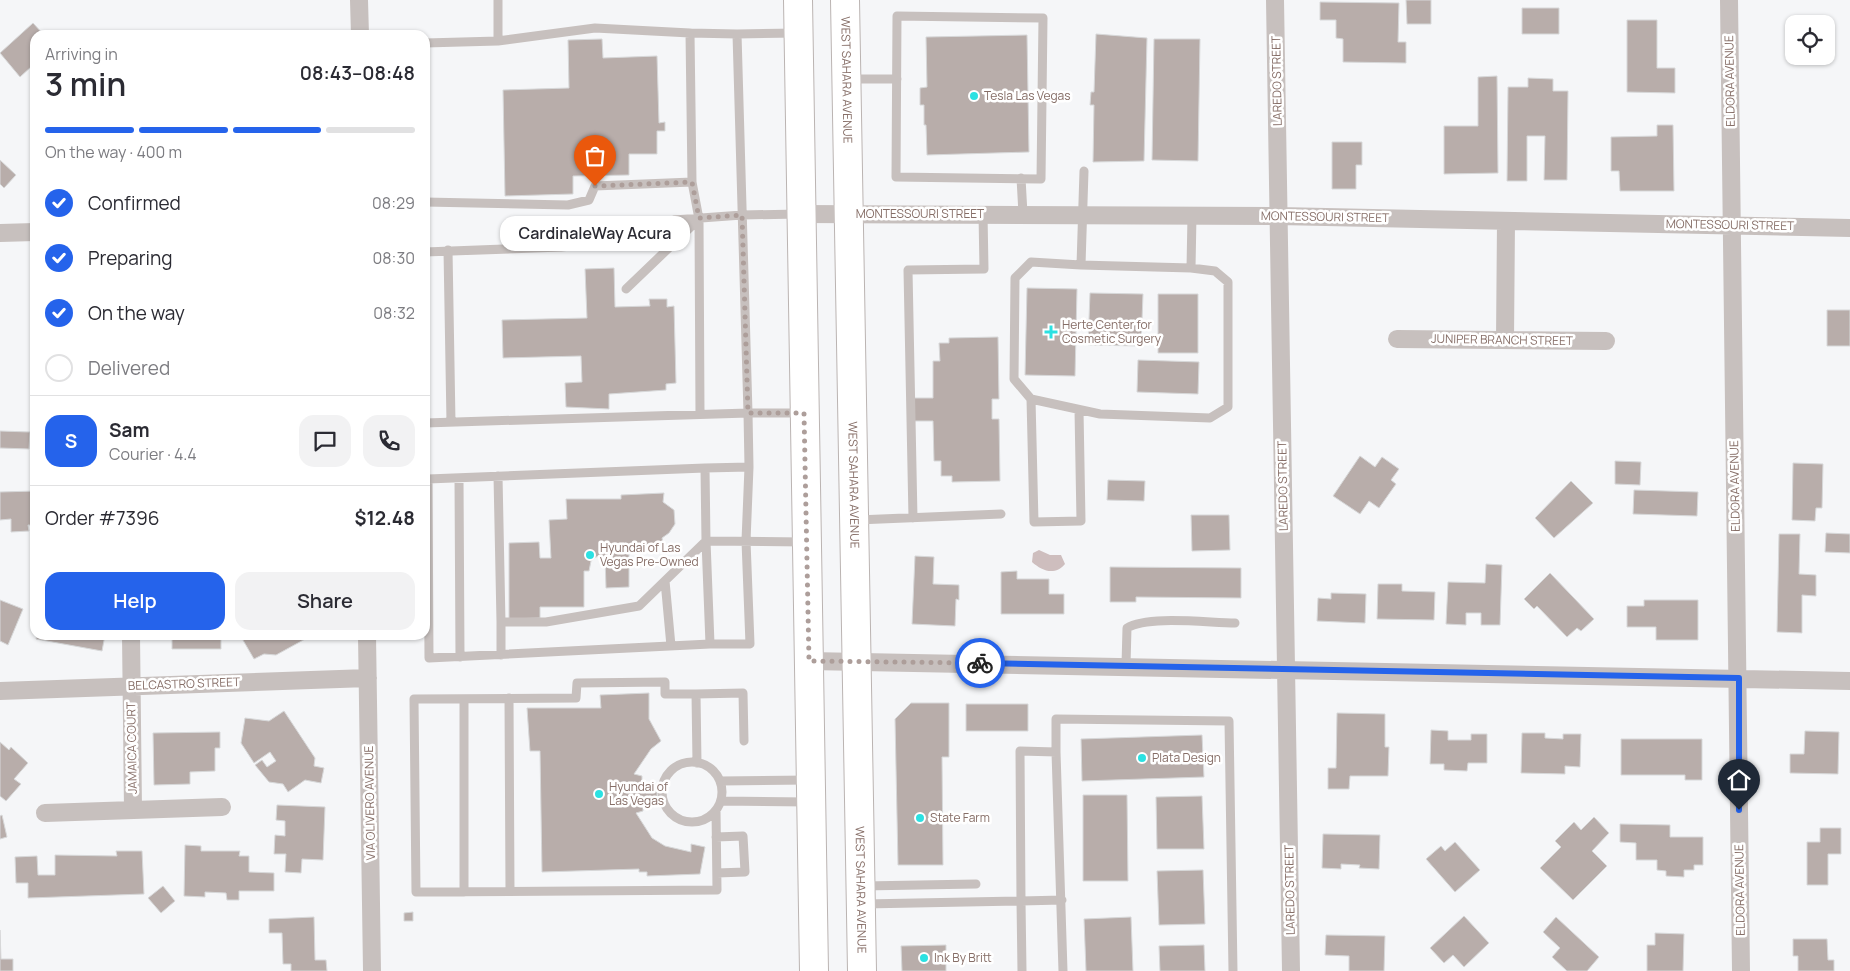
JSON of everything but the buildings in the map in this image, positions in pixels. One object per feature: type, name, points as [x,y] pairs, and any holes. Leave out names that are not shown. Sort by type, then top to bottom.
[{"type":"main road","points":[[798,0],[814,971]]},
{"type":"main road","name":"WEST SAHARA AVENUE","points":[[845,0],[862,971]]},
{"type":"street","points":[[359,0],[360,30]]},
{"type":"street","name":"LAREDO STREET","points":[[1276,0],[1291,971]]},
{"type":"street","name":"ELDORA AVENUE","points":[[1729,0],[1739,678],[1741,971]]},
{"type":"street","name":"MONTESSOURI STREET","points":[[801,214],[1279,216],[1850,228]]},
{"type":"street","points":[[1505,340],[1506,221]]},
{"type":"street","points":[[0,233],[30,232]]},
{"type":"street","name":"JUNIPER BRANCH STREET","points":[[1397,339],[1606,341]]},
{"type":"street","name":"JAMAICA COURT","points":[[131,640],[133,810]]},
{"type":"street","name":"VIA OLIVERO AVENUE","points":[[368,640],[372,971]]},
{"type":"street","points":[[809,661],[1286,668],[1850,681]]},
{"type":"street","name":"BELCASTRO STREET","points":[[0,691],[368,678]]},
{"type":"street","name":"JAMAICA COURT","points":[[44,813],[222,807]]},
{"type":"lane","points":[[498,0],[498,41]]},
{"type":"lane","points":[[897,16],[1043,18],[1041,179],[1021,178],[896,177],[897,16]]},
{"type":"lane","points":[[430,43],[498,41],[595,28],[737,34],[798,33]]},
{"type":"lane","points":[[690,32],[692,182],[699,218],[700,414]]},
{"type":"lane","points":[[429,640],[429,658],[710,644],[750,644],[746,541],[748,413],[737,34]]},
{"type":"lane","points":[[845,79],[897,79]]},
{"type":"lane","points":[[1081,264],[1084,171]]},
{"type":"lane","points":[[1021,178],[1023,214]]},
{"type":"lane","points":[[430,202],[568,205],[589,200],[595,186],[692,182]]},
{"type":"lane","points":[[430,252],[561,247],[632,240],[674,220],[742,215],[801,214]]},
{"type":"lane","points":[[913,518],[908,270],[984,269],[982,214]]},
{"type":"lane","points":[[1191,268],[1192,216]]},
{"type":"lane","points":[[626,288],[699,218]]},
{"type":"lane","points":[[448,250],[451,422]]},
{"type":"lane","points":[[1031,262],[1081,264],[1191,268],[1215,271],[1228,282],[1228,407],[1210,418],[1100,414],[1031,399],[1014,379],[1015,278],[1031,262]]},
{"type":"lane","points":[[1031,399],[1034,522],[1081,521],[1079,410]]},
{"type":"lane","points":[[430,423],[700,414],[804,413]]},
{"type":"lane","points":[[430,479],[748,467]]},
{"type":"lane","points":[[705,468],[710,644]]},
{"type":"lane","points":[[498,476],[501,655]]},
{"type":"lane","points":[[459,478],[460,657]]},
{"type":"lane","points":[[854,520],[1000,514]]},
{"type":"lane","points":[[501,622],[546,622],[640,606],[706,541],[807,542]]},
{"type":"lane","points":[[665,581],[671,646]]},
{"type":"lane","points":[[1126,666],[1127,628],[1134,624],[1155,621],[1235,623]]},
{"type":"lane","points":[[716,810],[717,890],[416,892],[414,699],[576,698],[576,683],[665,682],[665,694],[743,693],[744,742]]},
{"type":"lane","points":[[696,694],[697,762]]},
{"type":"lane","points":[[509,698],[510,891]]},
{"type":"lane","points":[[464,699],[464,892]]},
{"type":"lane","points":[[1063,971],[1056,719],[1229,721],[1233,971]]},
{"type":"lane","points":[[1022,971],[1020,750],[1056,752]]},
{"type":"lane","points":[[688,762],[697,762],[714,772],[720,781],[721,801],[716,810],[700,822],[690,823],[672,816],[662,799],[664,779],[670,771],[688,762]]},
{"type":"lane","points":[[720,781],[812,791]]},
{"type":"lane","points":[[721,801],[812,791]]},
{"type":"lane","points":[[716,837],[743,836],[745,872],[717,873]]},
{"type":"lane","points":[[861,895],[976,884]]},
{"type":"lane","points":[[861,895],[975,902],[1062,900]]},
{"type":"shaded area","points":[[1039,550],[1050,555],[1061,555],[1065,564],[1053,571],[1040,568],[1032,562],[1033,553]]},
{"type":"way so far","points":[[595,186],[692,182],[699,218],[742,215],[748,413],[804,413],[809,661],[980,663]]},
{"type":"place","name":"Tesla Las Vegas","points":[[974,96]]},
{"type":"place","name":"CardinaleWay Acura","points":[[595,186]]},
{"type":"place","name":"Herte Center for Cosmetic Surgery","points":[[1051,332]]},
{"type":"place","name":"Hyundai of Las Vegas Pre-Owned","points":[[590,555]]},
{"type":"place","name":"Plata Design","points":[[1142,758]]},
{"type":"place","name":"Hyundai of Las Vegas","points":[[599,794]]},
{"type":"place","name":"State Farm","points":[[920,818]]},
{"type":"place","name":"Ink By Britt","points":[[924,958]]},
{"type":"route","points":[[980,663],[1739,678],[1739,810]]}]
